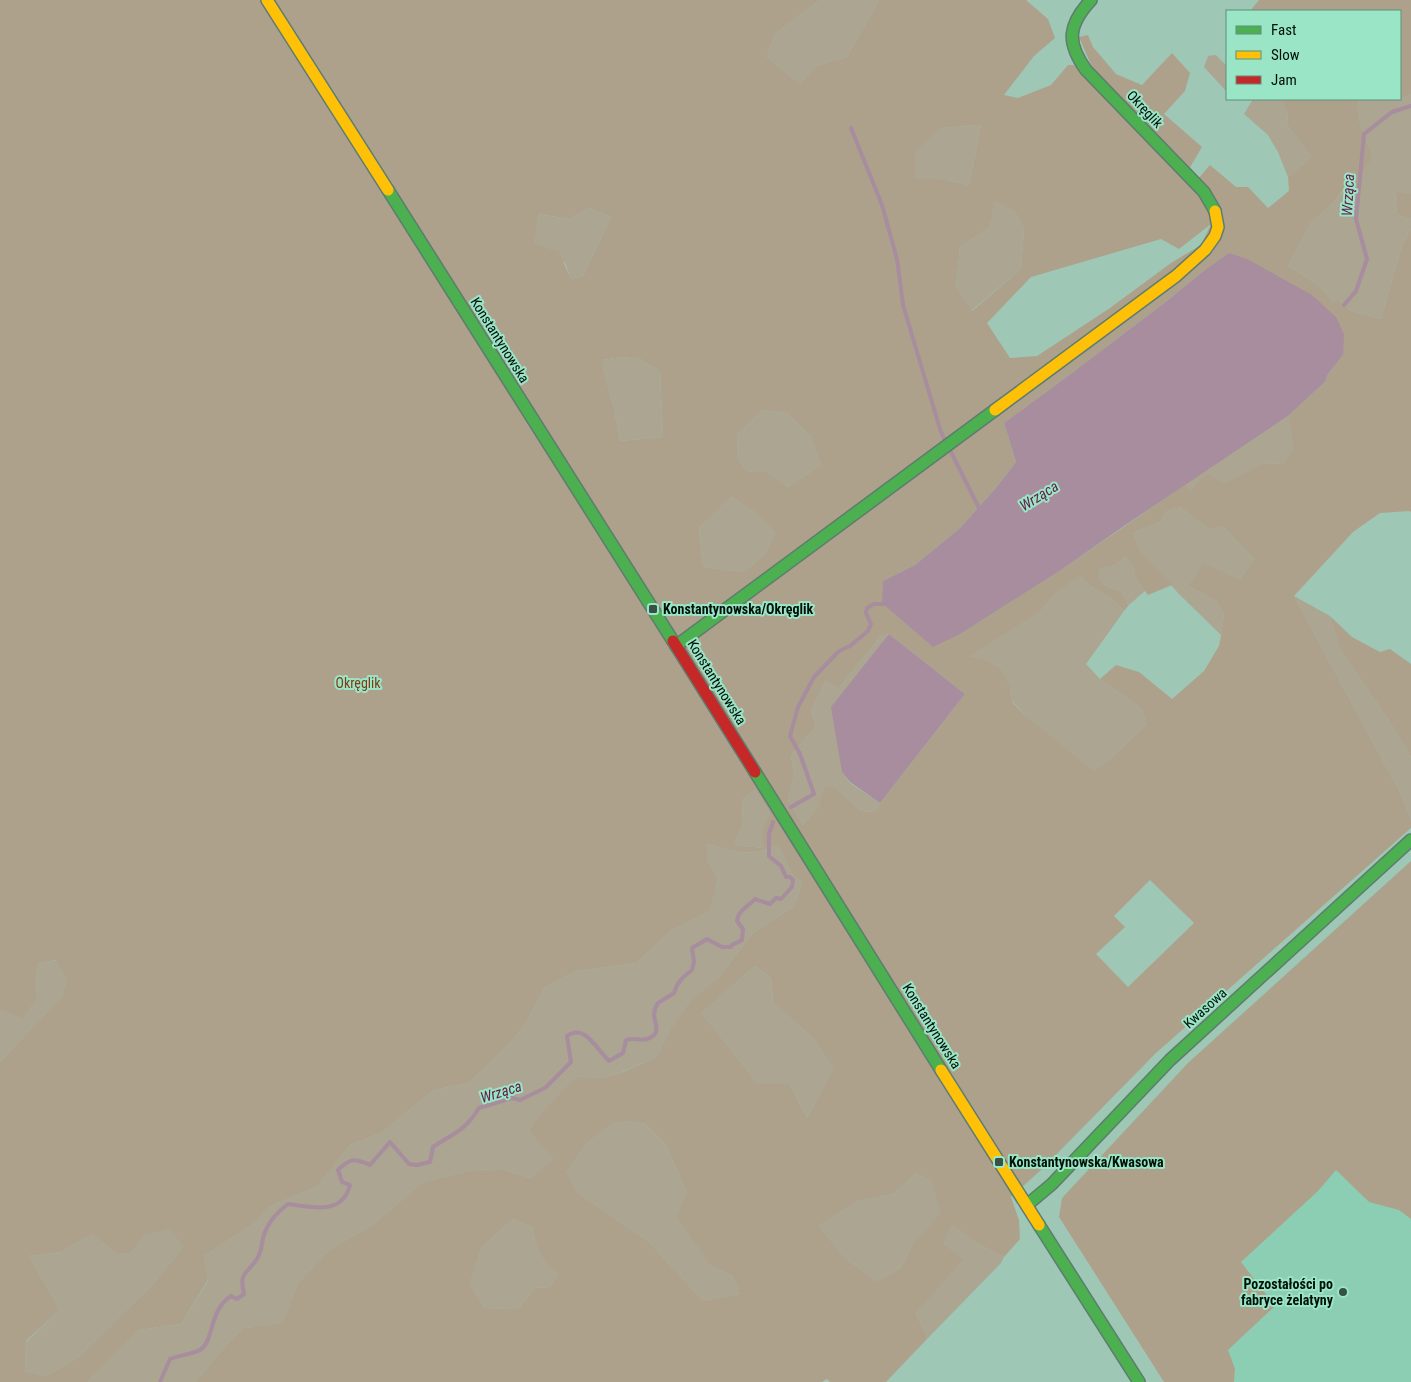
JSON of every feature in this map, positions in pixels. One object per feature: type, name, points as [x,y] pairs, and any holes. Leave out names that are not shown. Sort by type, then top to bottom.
[{"type":"main road","name":"Konstantynowska","points":[[266,0],[676,646],[1139,1382]]},
{"type":"main road","name":"Okręglik","points":[[676,646],[1176,276],[1205,250],[1216,236],[1217,218],[1204,192],[1086,70],[1077,57],[1071,38],[1073,24],[1079,13],[1091,0]]},
{"type":"main road","name":"Kwasowa","points":[[1027,1205],[1052,1184],[1170,1060],[1411,840]]},
{"type":"shaded area","points":[[820,0],[879,0],[847,57],[816,66],[800,84],[767,57],[775,34]]},
{"type":"shaded area","points":[[1216,55],[1226,65],[1226,91],[1204,67],[1208,56]]},
{"type":"shaded area","points":[[1411,94],[1411,194],[1395,193],[1397,215],[1411,219],[1411,228],[1401,248],[1381,319],[1349,310],[1339,300],[1335,303],[1318,285],[1288,266],[1311,223],[1334,202],[1373,155],[1359,119],[1359,100],[1401,100],[1401,97],[1403,98]]},
{"type":"shaded area","points":[[1252,100],[1279,100],[1287,111],[1288,126],[1311,157],[1288,177],[1278,152],[1268,135],[1244,114]]},
{"type":"shaded area","points":[[981,125],[969,185],[947,180],[915,180],[914,151],[942,128]]},
{"type":"shaded area","points":[[993,199],[1015,212],[1024,228],[1021,269],[971,311],[956,287],[960,247],[990,227]]},
{"type":"shaded area","points":[[589,208],[611,217],[583,276],[571,279],[565,263],[534,244],[537,214],[569,219]]},
{"type":"shaded area","points":[[622,357],[640,359],[660,371],[663,437],[620,441],[602,360]]},
{"type":"shaded area","points":[[762,410],[787,413],[811,437],[821,465],[788,487],[764,470],[748,472],[737,457],[738,434]]},
{"type":"shaded area","points":[[1288,416],[1293,450],[1282,464],[1262,463],[1225,485],[1189,493],[1186,484]]},
{"type":"shaded area","points":[[731,497],[753,511],[775,533],[765,554],[744,572],[703,567],[699,528]]},
{"type":"shaded area","points":[[1180,507],[1210,530],[1222,526],[1254,559],[1239,580],[1189,586],[1217,602],[1224,614],[1221,635],[1178,593],[1139,549],[1133,533],[1160,522],[1167,511]]},
{"type":"shaded area","points":[[1125,556],[1133,567],[1136,579],[1145,591],[1129,605],[1121,591],[1106,586],[1099,577],[1100,569],[1116,565]]},
{"type":"shaded area","points":[[1080,574],[1089,585],[1111,598],[1124,611],[1086,664],[1100,679],[1142,709],[1146,725],[1109,760],[1092,772],[1025,715],[1013,702],[1010,687],[967,657],[1040,612],[1055,594]]},
{"type":"shaded area","points":[[1294,596],[1330,616],[1339,648],[1388,719],[1411,757],[1411,820],[1402,796]]},
{"type":"shaded area","points":[[889,634],[842,772],[850,783],[880,803],[875,812],[861,811],[838,790],[819,806],[803,825],[788,800],[794,776],[791,755],[816,727],[811,711],[826,681],[838,689],[881,636]]},
{"type":"shaded area","points":[[755,790],[770,814],[764,848],[734,845],[743,822],[742,800]]},
{"type":"shaded area","points":[[707,844],[750,853],[778,845],[792,874],[802,883],[794,906],[753,933],[719,977],[691,1002],[671,1028],[656,1057],[622,1072],[600,1078],[577,1076],[529,1132],[555,1158],[531,1178],[501,1169],[473,1170],[423,1182],[372,1225],[329,1250],[298,1283],[282,1325],[243,1328],[195,1382],[88,1382],[139,1330],[181,1324],[208,1281],[204,1256],[255,1223],[269,1207],[318,1186],[350,1145],[381,1133],[434,1090],[469,1083],[510,1043],[526,1023],[545,987],[576,971],[637,963],[669,932],[710,911],[718,878],[707,859]]},
{"type":"shaded area","points":[[1411,861],[1411,1382],[1174,1382],[1062,1198],[1188,1063]]},
{"type":"shaded area","points":[[57,960],[67,980],[62,996],[0,1062],[0,1009],[36,998],[37,964]]},
{"type":"shaded area","points":[[755,966],[771,978],[773,1003],[813,1038],[833,1069],[807,1118],[790,1084],[758,1084],[702,1013]]},
{"type":"shaded area","points":[[615,1122],[644,1123],[666,1145],[687,1193],[711,1266],[732,1276],[740,1294],[703,1301],[648,1241],[578,1193],[567,1172],[586,1144]]},
{"type":"shaded area","points":[[916,1173],[931,1181],[942,1213],[913,1243],[901,1268],[877,1281],[846,1259],[819,1226],[858,1201],[894,1194]]},
{"type":"shaded area","points":[[513,1219],[532,1227],[535,1241],[543,1260],[558,1274],[550,1287],[535,1288],[518,1309],[484,1308],[470,1284],[482,1247]]},
{"type":"shaded area","points":[[952,1223],[980,1245],[1004,1257],[1001,1263],[928,1338],[916,1314],[962,1259],[944,1244]]},
{"type":"shaded area","points":[[169,1227],[183,1247],[153,1284],[79,1357],[46,1376],[25,1371],[26,1342],[60,1310],[29,1256],[61,1252],[92,1234],[115,1253],[131,1253],[145,1236]]},
{"type":"green space","name":"Okręglik","points":[[0,0],[820,0],[775,34],[767,57],[800,84],[816,66],[847,57],[879,0],[1026,0],[1048,19],[1055,38],[1034,56],[1004,95],[1018,98],[1051,85],[1068,65],[1074,65],[1191,187],[1210,165],[1236,187],[1248,187],[1268,208],[1289,191],[1288,177],[1311,157],[1288,126],[1287,111],[1279,100],[1359,100],[1359,119],[1373,155],[1359,179],[1352,178],[1334,202],[1311,223],[1288,266],[1318,285],[1334,302],[1339,300],[1349,310],[1381,319],[1401,248],[1411,228],[1411,512],[1380,513],[1353,532],[1294,596],[1402,796],[1411,820],[1411,828],[1156,1053],[1041,1170],[1011,1197],[1019,1220],[1020,1239],[1004,1257],[980,1245],[952,1224],[944,1244],[963,1259],[916,1314],[928,1338],[886,1382],[830,1382],[827,1379],[822,1382],[195,1382],[243,1328],[282,1324],[298,1283],[329,1250],[372,1225],[423,1182],[473,1170],[501,1169],[531,1178],[554,1158],[529,1132],[539,1116],[577,1076],[600,1078],[623,1072],[656,1057],[671,1028],[691,1001],[719,977],[753,933],[794,906],[802,883],[792,874],[778,845],[750,853],[707,844],[707,859],[718,878],[710,911],[669,932],[637,963],[576,971],[545,987],[526,1023],[510,1043],[469,1083],[434,1090],[381,1133],[350,1145],[318,1186],[269,1207],[255,1223],[204,1256],[208,1280],[181,1324],[139,1330],[88,1382],[0,1382],[0,1062],[62,996],[67,980],[56,960],[37,964],[36,998],[23,1018],[0,1009]],"holes":[[[981,125],[969,185],[947,180],[915,179],[915,151],[942,128]],[[994,200],[1015,212],[1024,228],[1021,269],[972,311],[956,287],[960,247],[990,227]],[[589,208],[611,217],[583,276],[571,279],[559,252],[534,244],[538,214],[569,219]],[[1211,224],[1201,245],[1171,263],[1110,308],[1037,356],[1010,358],[987,323],[1031,277],[1161,239],[1179,249]],[[1229,253],[1343,355],[1328,374],[1325,382],[1288,416],[1293,450],[1282,464],[1262,463],[1225,484],[1206,474],[1190,492],[1186,484],[1061,570],[962,633],[952,637],[883,581],[915,565],[960,528],[1016,462],[1004,423]],[[622,357],[640,359],[660,371],[663,437],[620,441],[614,408],[602,360]],[[762,410],[787,413],[811,437],[821,465],[788,487],[764,470],[748,472],[737,457],[738,434]],[[731,497],[753,511],[775,533],[765,554],[744,572],[703,567],[699,528]],[[1180,507],[1210,530],[1222,526],[1254,559],[1239,580],[1203,563],[1189,586],[1217,602],[1224,614],[1221,635],[1219,646],[1204,671],[1172,699],[1139,672],[1116,665],[1100,679],[1142,709],[1146,725],[1109,760],[1093,771],[1013,703],[1010,687],[1000,669],[984,660],[968,657],[1040,612],[1055,594],[1080,575],[1089,585],[1111,598],[1124,611],[1129,605],[1121,591],[1106,586],[1099,577],[1100,569],[1116,565],[1125,556],[1133,567],[1136,579],[1148,595],[1172,585],[1139,549],[1133,533],[1160,522],[1167,511]],[[889,634],[965,694],[875,812],[861,811],[838,790],[825,786],[819,806],[803,825],[788,800],[794,776],[791,755],[816,727],[811,711],[826,681],[838,689],[881,636]],[[755,790],[770,814],[762,832],[764,848],[734,845],[743,822],[742,800]],[[1150,880],[1194,923],[1128,987],[1096,954],[1125,927],[1114,916]],[[755,966],[771,978],[773,1003],[813,1038],[833,1069],[807,1118],[790,1084],[758,1084],[702,1013]],[[615,1122],[644,1123],[666,1145],[687,1193],[677,1217],[711,1266],[732,1276],[740,1294],[703,1301],[648,1241],[578,1193],[567,1172],[586,1144]],[[916,1173],[931,1181],[941,1213],[913,1243],[901,1268],[877,1281],[846,1259],[819,1226],[858,1201],[894,1194]],[[513,1219],[532,1227],[535,1241],[543,1260],[558,1274],[550,1287],[535,1288],[518,1309],[484,1308],[470,1284],[482,1247]],[[169,1228],[183,1247],[153,1284],[79,1357],[46,1376],[25,1371],[26,1341],[60,1310],[29,1256],[61,1252],[92,1234],[115,1253],[131,1253],[145,1236]]]},
{"type":"green space","points":[[1259,0],[1411,0],[1411,94],[1403,98],[1401,97],[1401,10],[1251,10]]},
{"type":"green space","points":[[1088,35],[1093,47],[1116,74],[1142,85],[1172,53],[1190,73],[1185,91],[1164,114],[1202,147],[1189,169],[1092,67],[1079,37]]},
{"type":"green space","points":[[1395,192],[1411,194],[1411,219],[1397,215]]},
{"type":"green space","points":[[1330,616],[1352,637],[1380,652],[1390,649],[1411,664],[1411,757],[1388,719],[1339,648]]},
{"type":"green space","points":[[1411,861],[1411,1219],[1399,1210],[1369,1202],[1336,1170],[1318,1191],[1241,1262],[1275,1306],[1228,1350],[1235,1369],[1234,1382],[1164,1382],[1059,1217],[1062,1198],[1188,1063]]},
{"type":"water","points":[[1229,253],[1247,259],[1312,295],[1336,317],[1344,334],[1343,355],[1328,374],[1325,382],[1288,416],[1061,570],[962,633],[933,647],[882,603],[883,581],[915,565],[960,528],[1016,462],[1004,423]]},
{"type":"water","points":[[889,634],[965,694],[880,803],[850,782],[842,772],[831,707]]},
{"type":"waterway","name":"Wrząca","points":[[1344,305],[1356,291],[1367,259],[1356,219],[1364,134],[1392,112],[1411,106]]},
{"type":"waterway","points":[[851,128],[882,205],[897,259],[903,305],[944,439]]},
{"type":"waterway","points":[[951,452],[980,510]]},
{"type":"waterway","name":"Wrząca","points":[[791,807],[814,794],[800,754],[790,736],[798,707],[814,677],[839,651],[850,646],[868,631],[871,624],[866,613],[867,608],[874,604],[885,604]]},
{"type":"waterway","name":"Wrząca","points":[[160,1382],[170,1359],[198,1351],[205,1345],[215,1317],[224,1302],[231,1296],[237,1299],[244,1294],[243,1276],[258,1257],[263,1238],[272,1219],[288,1204],[325,1207],[333,1205],[346,1195],[350,1185],[342,1182],[338,1170],[346,1163],[356,1160],[370,1165],[390,1142],[409,1164],[417,1165],[430,1162],[433,1147],[464,1127],[479,1108],[512,1098],[520,1100],[545,1088],[571,1062],[567,1036],[573,1033],[585,1035],[609,1061],[623,1053],[626,1040],[642,1040],[655,1035],[654,1012],[656,1007],[658,1003],[674,993],[681,980],[692,970],[694,962],[692,948],[707,939],[722,947],[731,947],[742,940],[743,929],[737,921],[739,914],[744,908],[755,899],[770,904],[776,898],[781,899],[792,887],[793,880],[790,877],[786,877],[781,866],[769,856],[769,834],[773,822]]},
{"type":"traffic: fast","points":[[1091,0],[1083,9],[1072,34],[1075,51],[1080,60],[1086,70],[1204,192],[1215,211]]},
{"type":"traffic: fast","points":[[388,190],[673,641]]},
{"type":"traffic: fast","points":[[676,646],[995,410]]},
{"type":"traffic: fast","points":[[755,772],[941,1070]]},
{"type":"traffic: fast","points":[[1027,1205],[1052,1184],[1170,1060],[1411,840]]},
{"type":"traffic: fast","points":[[1039,1225],[1139,1382]]},
{"type":"traffic: slow","points":[[267,0],[388,190]]},
{"type":"traffic: slow","points":[[995,410],[1176,276],[1205,250],[1215,236],[1218,227],[1215,211]]},
{"type":"traffic: slow","points":[[941,1070],[1039,1225]]},
{"type":"traffic: jam","points":[[673,641],[755,772]]},
{"type":"place","name":"Konstantynowska/Okręglik","points":[[653,609]]},
{"type":"place","name":"Konstantynowska/Kwasowa","points":[[999,1162]]},
{"type":"place","name":"Pozostałości po fabryce żelatyny","points":[[1343,1292]]}]
